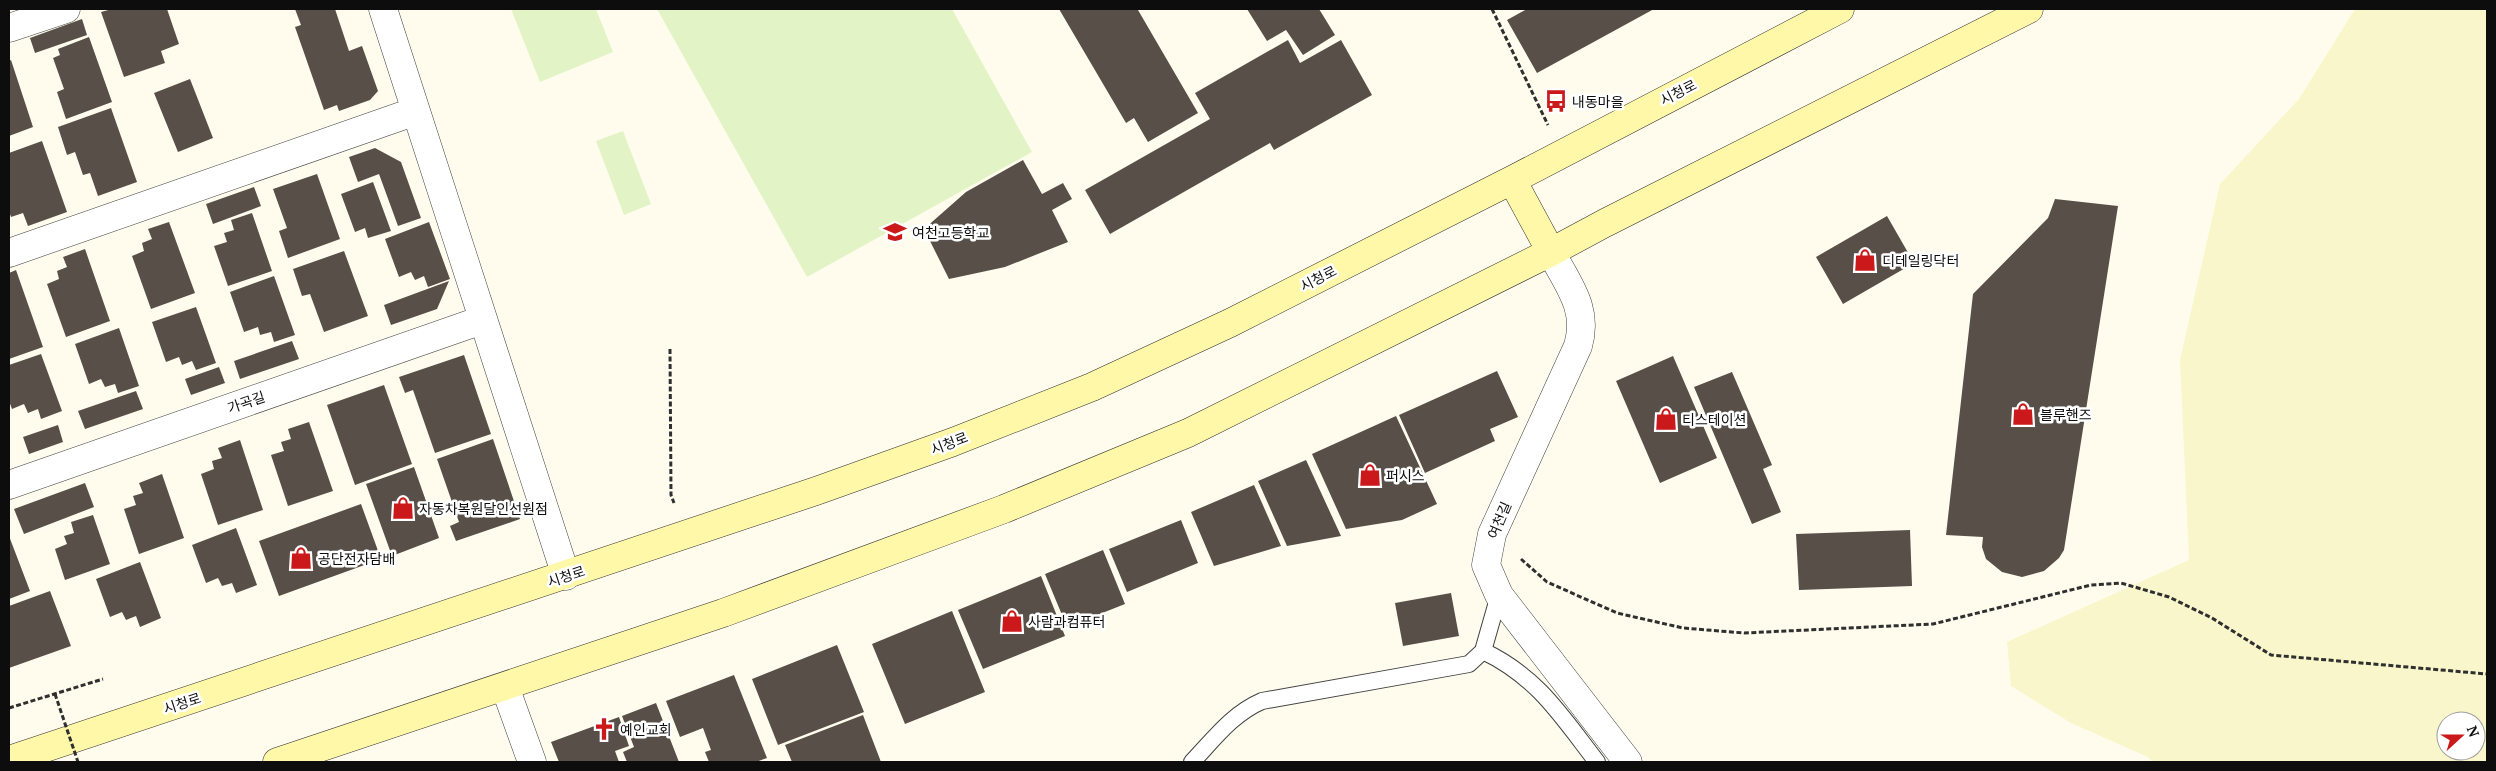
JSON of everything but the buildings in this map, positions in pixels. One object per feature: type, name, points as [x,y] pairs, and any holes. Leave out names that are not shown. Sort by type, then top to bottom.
[{"type":"street","points":[[9,28],[66,9]]},
{"type":"street","points":[[383,9],[566,576]]},
{"type":"street","name":"시청로","points":[[9,760],[566,576],[834,485],[953,442],[1092,386],[1230,322],[1512,180],[1840,9]]},
{"type":"street","points":[[277,762],[723,613],[1004,509],[1188,433],[1551,252],[2029,9]]},
{"type":"street","points":[[9,253],[416,111]]},
{"type":"street","points":[[1512,180],[1551,252]]},
{"type":"street","name":"여천길","points":[[1551,252],[1581,311],[1582,331],[1578,346],[1492,534],[1486,565],[1499,594],[1628,762]]},
{"type":"street","name":"가곡길","points":[[9,485],[482,320]]},
{"type":"street","points":[[505,687],[532,762]]},
{"type":"lane","points":[[1192,762],[1239,713],[1262,702],[1469,664],[1483,652],[1499,594]]},
{"type":"lane","points":[[1483,652],[1504,661],[1530,680],[1597,762]]},
{"type":"path","points":[[1492,9],[1537,106],[1563,152]]},
{"type":"path","points":[[670,350],[671,495]]},
{"type":"path","points":[[1492,534],[1547,582],[1617,613],[1683,628],[1744,633],[1933,624],[2091,585],[2121,583],[2169,597],[2212,618],[2271,655],[2487,674]]},
{"type":"path","points":[[9,708],[103,679]]},
{"type":"path","points":[[55,694],[78,762]]},
{"type":"shaded area","points":[[2355,9],[2487,9],[2487,762],[2153,762],[2148,757],[2071,723],[2011,686],[2007,642],[2189,560],[2180,360],[2220,184],[2299,99]]},
{"type":"green space","points":[[511,9],[596,9],[613,52],[540,82]]},
{"type":"green space","points":[[657,9],[952,9],[1032,152],[807,277]]},
{"type":"green space","points":[[623,131],[651,204],[624,215],[596,141]]},
{"type":"place","name":"내동마을","points":[[1556,101]]},
{"type":"place","name":"여천고등학교","points":[[895,232]]},
{"type":"place","name":"디테일링닥터","points":[[1865,260]]},
{"type":"place","name":"블루핸즈","points":[[2023,414]]},
{"type":"place","name":"티스테이션","points":[[1666,419]]},
{"type":"place","name":"퍼시스","points":[[1370,475]]},
{"type":"place","name":"자동차복원달인선원점","points":[[403,508]]},
{"type":"place","name":"공단전자담배","points":[[301,558]]},
{"type":"place","name":"사람과컴퓨터","points":[[1012,621]]},
{"type":"place","name":"예인교회","points":[[604,729]]}]
